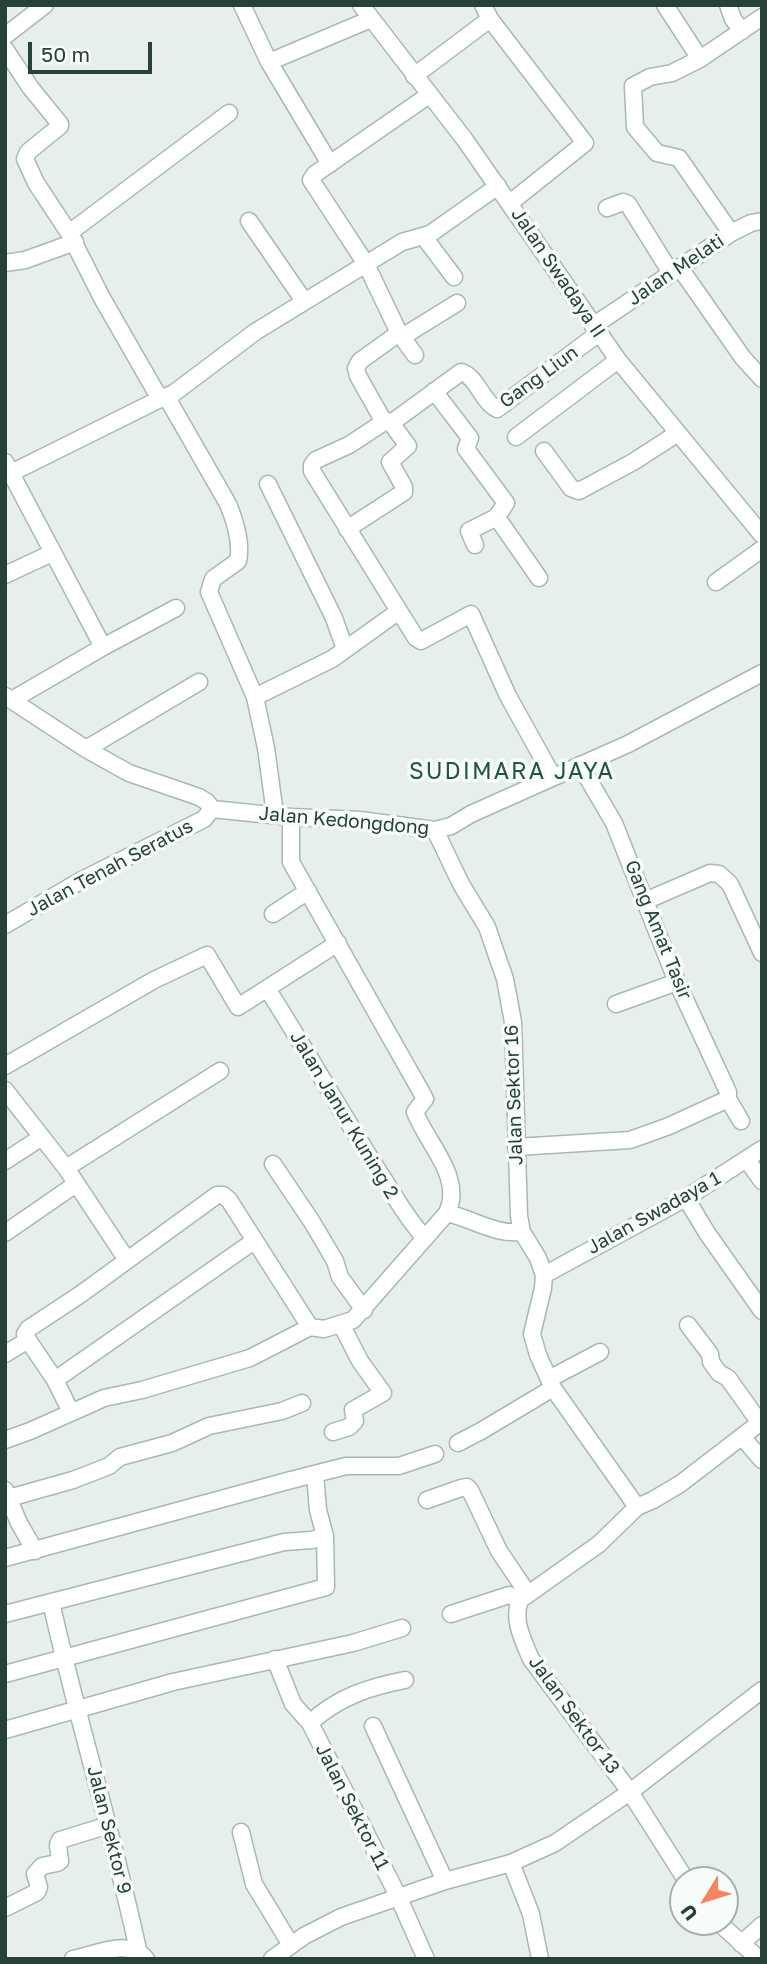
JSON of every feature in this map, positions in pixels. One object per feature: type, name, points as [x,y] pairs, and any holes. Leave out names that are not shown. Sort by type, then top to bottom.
[{"type":"street","points":[[5,36],[45,5]]},
{"type":"street","points":[[242,5],[269,62],[330,164]]},
{"type":"street","name":"Jalan Swadaya II","points":[[361,5],[498,186],[618,360],[762,536]]},
{"type":"street","points":[[728,5],[733,19],[742,31]]},
{"type":"street","points":[[667,6],[699,59]]},
{"type":"street","points":[[414,76],[486,12],[585,143],[510,203]]},
{"type":"street","points":[[731,233],[679,158],[657,153],[635,127],[633,86],[650,77],[672,73],[699,59],[762,17]]},
{"type":"street","points":[[269,62],[371,19]]},
{"type":"street","points":[[5,49],[30,87],[60,124],[28,152],[24,159],[36,183],[72,237],[102,298],[222,494],[234,521],[240,550],[238,561],[213,579],[209,593],[255,697],[291,862],[425,1099],[416,1109],[416,1114],[451,1181],[452,1203],[447,1213],[353,1320],[324,1328],[310,1327],[250,1358],[142,1390],[104,1398],[5,1440]]},
{"type":"street","points":[[415,355],[401,335],[366,264],[311,183],[313,176],[429,95]]},
{"type":"street","points":[[5,263],[25,260],[72,237],[229,113]]},
{"type":"street","points":[[103,647],[7,470],[180,390],[255,332],[402,242],[424,237],[498,186]]},
{"type":"street","points":[[607,208],[623,202],[628,204],[675,271],[762,379]]},
{"type":"street","points":[[248,221],[304,301]]},
{"type":"street","name":"Jalan Melati","points":[[596,330],[731,233],[751,223],[762,221]]},
{"type":"street","points":[[424,237],[454,277]]},
{"type":"street","points":[[457,303],[360,361],[356,368],[358,376],[387,422],[408,446],[390,462],[404,487],[404,492],[347,529],[416,639],[421,641],[471,614],[508,696],[553,777]]},
{"type":"street","name":"Gang Liun","points":[[347,529],[314,474],[312,465],[316,460],[349,445],[464,372],[490,405],[497,409],[596,330]]},
{"type":"street","points":[[516,437],[618,360]]},
{"type":"street","points":[[434,391],[470,438],[466,449],[506,503],[497,517],[469,531],[475,545]]},
{"type":"street","points":[[544,451],[571,488],[579,491],[633,462],[678,433]]},
{"type":"street","points":[[268,484],[334,618],[345,649]]},
{"type":"street","points":[[497,517],[539,578]]},
{"type":"street","points":[[716,582],[762,550]]},
{"type":"street","points":[[5,575],[52,553]]},
{"type":"street","points":[[9,698],[176,608]]},
{"type":"street","points":[[255,697],[317,668],[399,611]]},
{"type":"street","name":"Jalan Kedongdong","points":[[9,698],[86,749],[129,773],[199,797],[212,808],[283,816],[360,820],[435,830],[451,826],[471,814],[628,744],[762,673]]},
{"type":"street","points":[[86,749],[199,682]]},
{"type":"street","name":"Gang Amat Tasir","points":[[580,765],[614,823],[677,982],[728,1092],[728,1099],[741,1121]]},
{"type":"street","name":"Jalan Tenah Seratus","points":[[5,925],[80,881],[204,819],[212,808]]},
{"type":"street","name":"Jalan Sektor 16","points":[[435,830],[461,884],[487,927],[505,979],[513,1022],[519,1216],[523,1232],[544,1275]]},
{"type":"street","points":[[645,901],[710,873],[719,874],[730,884],[762,953]]},
{"type":"street","points":[[273,914],[308,891]]},
{"type":"street","points":[[5,1066],[154,980],[207,956],[238,1007],[338,943]]},
{"type":"street","points":[[616,1004],[677,982]]},
{"type":"street","name":"Jalan Janur Kuning 2","points":[[268,990],[404,1215],[424,1237]]},
{"type":"street","points":[[66,1168],[220,1071]]},
{"type":"street","points":[[5,1090],[66,1168],[127,1260]]},
{"type":"street","points":[[516,1147],[630,1140],[669,1126],[728,1099]]},
{"type":"street","points":[[5,1161],[42,1137]]},
{"type":"street","name":"Jalan Swadaya 1","points":[[544,1275],[686,1198],[762,1149]]},
{"type":"street","points":[[747,1160],[762,1181]]},
{"type":"street","points":[[273,1164],[313,1222],[335,1261],[340,1277],[364,1310]]},
{"type":"street","points":[[5,1233],[76,1184]]},
{"type":"street","points":[[71,1412],[55,1380],[25,1334],[32,1324],[81,1294],[217,1195],[223,1195],[229,1200],[310,1327]]},
{"type":"street","points":[[686,1198],[707,1233],[762,1311]]},
{"type":"street","points":[[447,1213],[497,1231],[523,1232]]},
{"type":"street","points":[[55,1380],[254,1241]]},
{"type":"street","points":[[544,1275],[532,1334],[548,1378],[637,1507]]},
{"type":"street","points":[[333,1432],[353,1424],[353,1410],[383,1393],[360,1361],[341,1324]]},
{"type":"street","points":[[451,1614],[509,1595],[524,1597],[599,1544],[637,1507],[680,1484],[761,1422],[728,1378],[719,1373],[711,1362],[710,1353],[688,1325]]},
{"type":"street","points":[[5,1354],[28,1340]]},
{"type":"street","points":[[458,1443],[481,1431],[548,1378],[600,1352]]},
{"type":"street","points":[[35,1551],[7,1494],[73,1479],[108,1466],[120,1458],[172,1443],[209,1426],[282,1411],[302,1404]]},
{"type":"street","points":[[742,1437],[762,1460]]},
{"type":"street","points":[[5,1558],[346,1466],[400,1466],[435,1454]]},
{"type":"street","points":[[5,1674],[326,1587],[325,1536],[318,1510],[315,1474]]},
{"type":"street","points":[[427,1500],[461,1488],[467,1487],[470,1490],[524,1597]]},
{"type":"street","points":[[5,1614],[284,1542],[325,1536]]},
{"type":"street","name":"Jalan Sektor 13","points":[[524,1597],[516,1609],[517,1620],[531,1659],[630,1792],[678,1866]]},
{"type":"street","name":"Jalan Sektor 9","points":[[51,1602],[142,1955]]},
{"type":"street","points":[[5,1730],[173,1682],[353,1643],[402,1628]]},
{"type":"street","name":"Jalan Sektor 11","points":[[275,1659],[293,1704],[310,1723],[398,1896],[426,1959]]},
{"type":"street","points":[[310,1723],[346,1697],[370,1687],[405,1680]]},
{"type":"street","points":[[272,1959],[341,1917],[445,1881],[511,1863],[555,1843],[630,1792],[762,1690]]},
{"type":"street","points":[[373,1726],[445,1881]]},
{"type":"street","points":[[5,1908],[37,1892],[39,1887],[35,1874],[42,1866],[60,1861],[60,1840],[109,1825]]},
{"type":"street","points":[[241,1832],[254,1884],[291,1945]]},
{"type":"street","points":[[511,1863],[531,1914],[540,1959]]},
{"type":"street","points":[[732,1936],[751,1954],[762,1925]]},
{"type":"street","points":[[73,1959],[125,1947],[142,1955]]},
{"type":"district","name":"SUDIMARA JAYA","points":[[512,772]]}]
